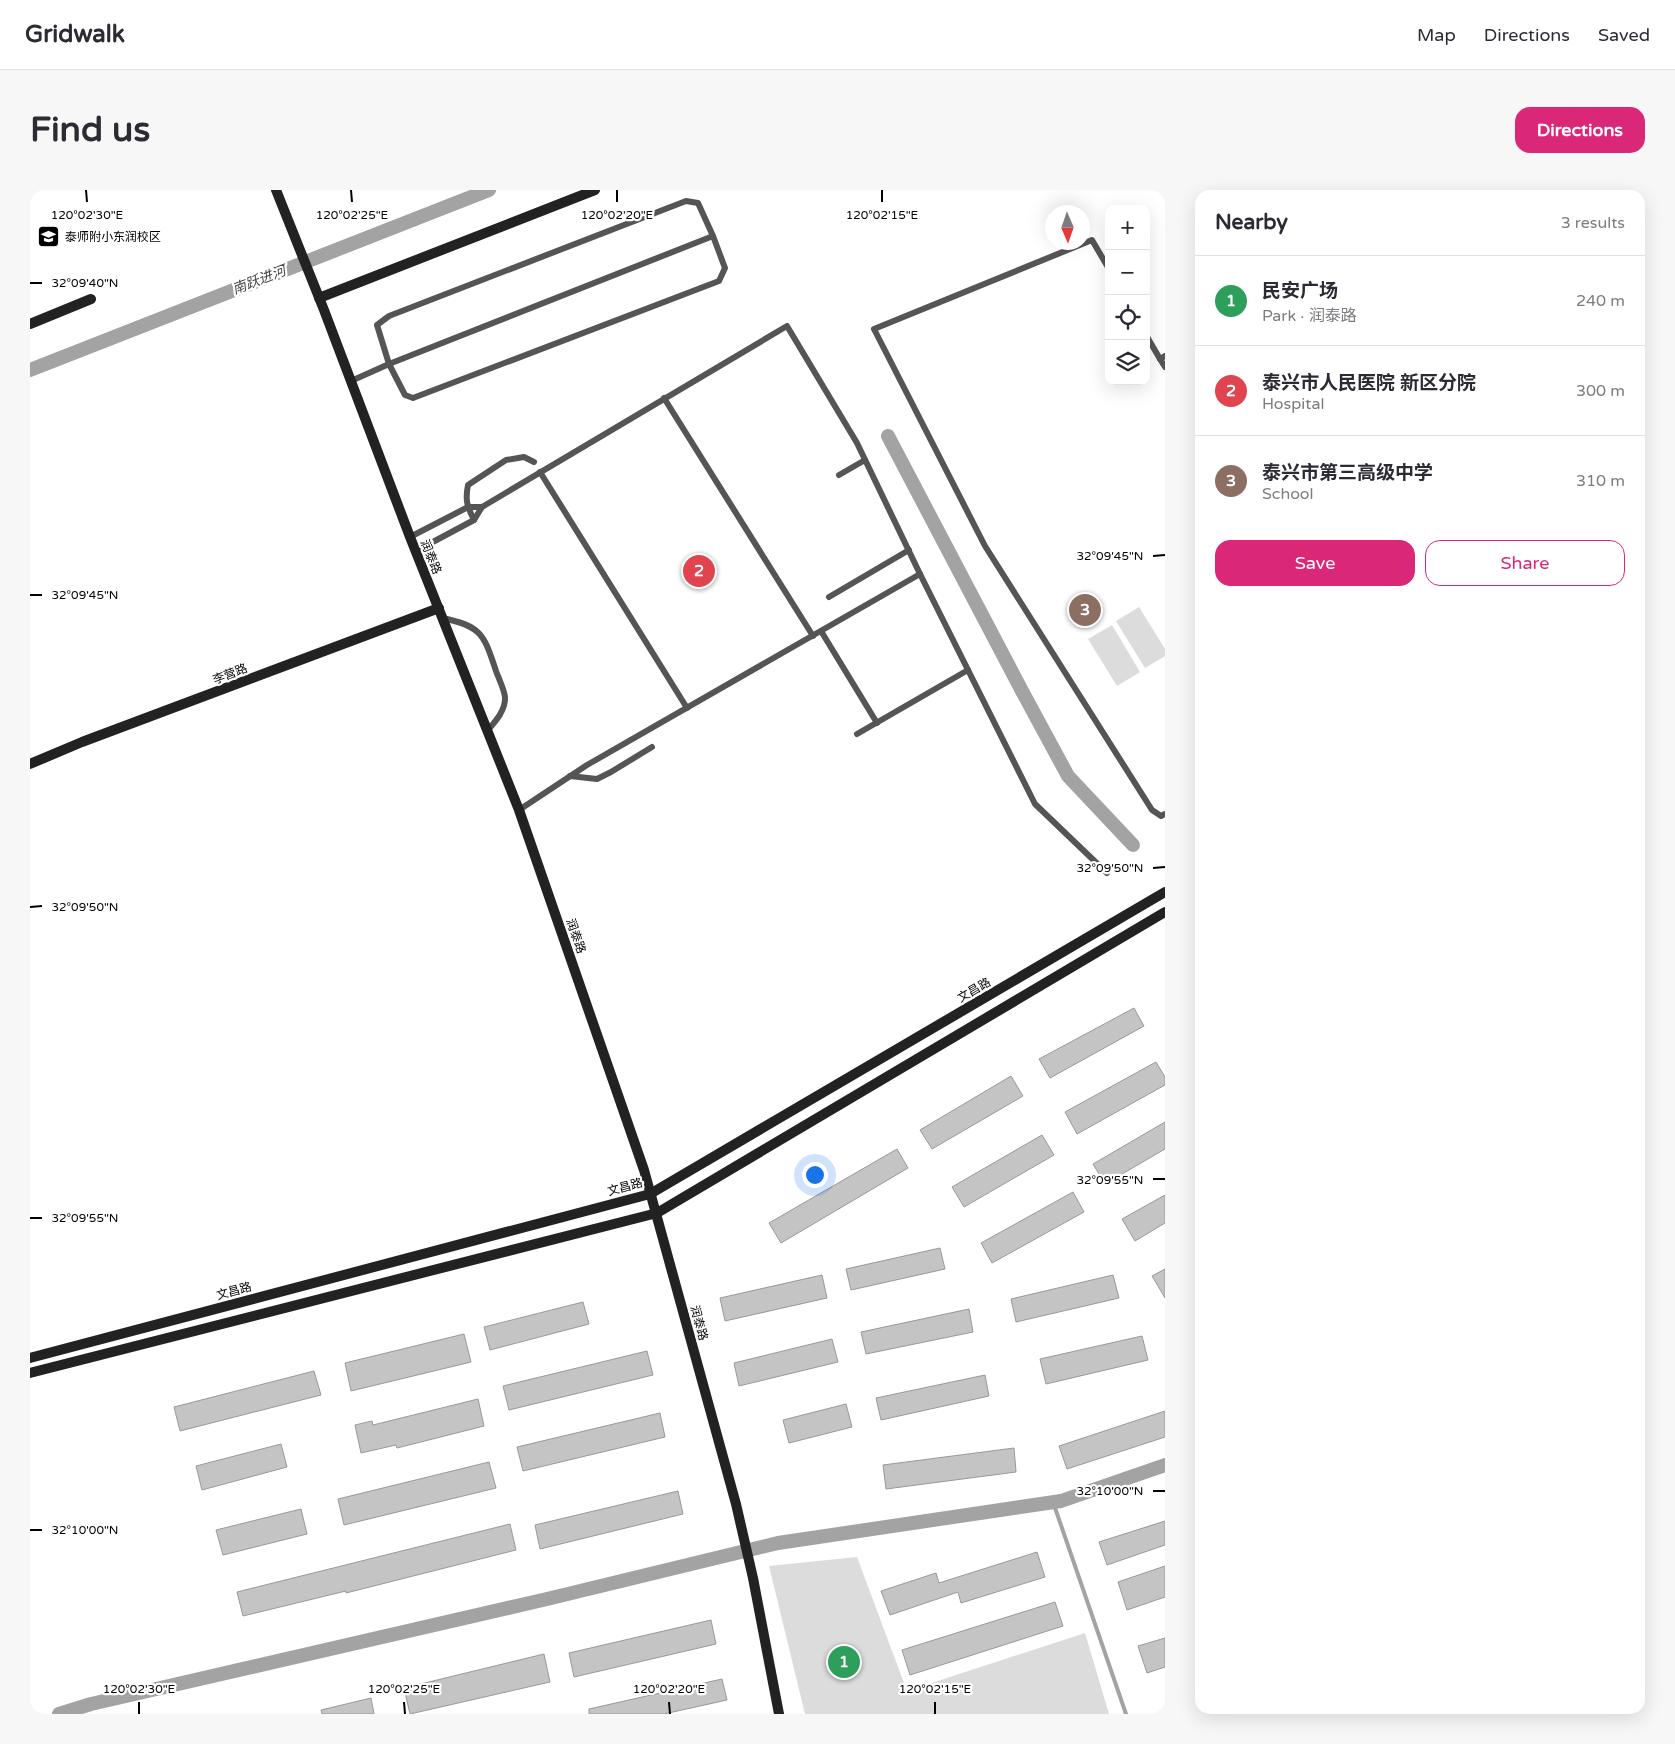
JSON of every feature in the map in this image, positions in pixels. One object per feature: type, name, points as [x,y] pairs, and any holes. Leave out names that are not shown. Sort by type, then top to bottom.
[{"type":"main road","name":"润泰路","points":[[276,190],[410,537],[519,810],[644,1170],[736,1504],[753,1578],[779,1714]]},
{"type":"main road","points":[[319,298],[595,190]]},
{"type":"main road","points":[[30,324],[91,299]]},
{"type":"main road","name":"李营路","points":[[30,764],[82,742],[441,613]]},
{"type":"main road","name":"文昌路","points":[[30,1358],[650,1194],[1165,892]]},
{"type":"main road","points":[[30,1373],[657,1213],[1165,912]]},
{"type":"lane","points":[[686,201],[698,203],[713,236],[725,268],[719,281],[413,398],[404,395],[389,364],[377,325],[389,316],[686,201]]},
{"type":"lane","points":[[351,381],[389,364],[713,236]]},
{"type":"lane","points":[[1105,262],[1092,240],[874,329],[985,546],[1152,810],[1161,816],[1165,814]]},
{"type":"lane","points":[[416,551],[474,520],[482,507],[787,326],[857,443],[1035,804],[1107,873]]},
{"type":"lane","points":[[1150,340],[1162,357],[1165,368]]},
{"type":"lane","points":[[664,398],[813,636]]},
{"type":"lane","points":[[474,520],[466,497],[468,485],[506,460],[524,457],[534,462]]},
{"type":"lane","points":[[839,475],[865,460]]},
{"type":"lane","points":[[540,472],[687,708]]},
{"type":"lane","points":[[410,537],[468,507],[482,507]]},
{"type":"lane","points":[[829,597],[909,550]]},
{"type":"lane","points":[[519,810],[587,765],[920,574]]},
{"type":"lane","points":[[441,613],[464,622],[480,634],[488,647],[505,698],[499,716],[487,731]]},
{"type":"lane","points":[[821,631],[877,722]]},
{"type":"lane","points":[[857,734],[968,670]]},
{"type":"lane","points":[[570,776],[597,779],[652,747]]},
{"type":"shaded area","points":[[1139,607],[1165,649],[1165,656],[1145,668],[1116,621]]},
{"type":"shaded area","points":[[1112,625],[1140,672],[1117,686],[1088,639]]},
{"type":"shaded area","points":[[857,1557],[907,1691],[1085,1633],[1109,1714],[805,1714],[769,1566]]},
{"type":"building","points":[[1134,1008],[1144,1026],[1050,1078],[1039,1059]]},
{"type":"building","points":[[1156,1062],[1165,1077],[1165,1085],[1077,1134],[1065,1112]]},
{"type":"building","points":[[1011,1076],[1023,1096],[932,1149],[920,1130]]},
{"type":"building","points":[[1165,1122],[1165,1149],[1105,1184],[1093,1164]]},
{"type":"building","points":[[1042,1135],[1054,1155],[964,1207],[952,1187]]},
{"type":"building","points":[[897,1149],[908,1168],[781,1243],[769,1223]]},
{"type":"building","points":[[1073,1192],[1084,1212],[992,1263],[981,1243]]},
{"type":"building","points":[[1165,1195],[1165,1223],[1135,1241],[1122,1219]]},
{"type":"building","points":[[940,1248],[945,1269],[851,1290],[846,1269]]},
{"type":"building","points":[[1165,1269],[1165,1298],[1152,1276]]},
{"type":"building","points":[[822,1275],[827,1298],[725,1321],[720,1298]]},
{"type":"building","points":[[1113,1275],[1119,1298],[1016,1322],[1011,1299]]},
{"type":"building","points":[[583,1302],[589,1324],[490,1350],[484,1327]]},
{"type":"building","points":[[969,1309],[973,1332],[866,1354],[861,1332]]},
{"type":"building","points":[[464,1334],[471,1362],[351,1391],[345,1363]]},
{"type":"building","points":[[1142,1336],[1148,1360],[1046,1384],[1040,1359]]},
{"type":"building","points":[[832,1339],[838,1362],[739,1386],[734,1363]]},
{"type":"building","points":[[647,1351],[653,1375],[509,1410],[503,1386]]},
{"type":"building","points":[[314,1371],[321,1395],[180,1431],[174,1407]]},
{"type":"building","points":[[985,1375],[989,1396],[881,1420],[876,1398]]},
{"type":"building","points":[[478,1399],[484,1426],[397,1448],[396,1445],[361,1453],[355,1425],[372,1421],[373,1425]]},
{"type":"building","points":[[846,1404],[852,1427],[789,1443],[783,1420]]},
{"type":"building","points":[[1165,1411],[1165,1437],[1067,1469],[1059,1446]]},
{"type":"building","points":[[660,1413],[665,1437],[523,1471],[517,1447]]},
{"type":"building","points":[[281,1444],[287,1467],[202,1490],[196,1466]]},
{"type":"building","points":[[1014,1448],[1016,1472],[886,1489],[883,1465]]},
{"type":"building","points":[[489,1462],[496,1488],[344,1525],[338,1499]]},
{"type":"building","points":[[678,1491],[683,1514],[540,1549],[535,1525]]},
{"type":"building","points":[[301,1509],[307,1534],[223,1555],[216,1530]]},
{"type":"building","points":[[1165,1521],[1165,1545],[1107,1565],[1099,1542]]},
{"type":"building","points":[[510,1524],[516,1550],[346,1593],[346,1591],[243,1616],[237,1592]]},
{"type":"building","points":[[1037,1552],[1045,1577],[961,1603],[958,1592],[890,1615],[881,1591],[936,1573],[939,1583]]},
{"type":"building","points":[[1165,1566],[1165,1597],[1127,1610],[1118,1582]]},
{"type":"building","points":[[1055,1602],[1063,1626],[910,1675],[902,1650]]},
{"type":"building","points":[[711,1620],[716,1644],[574,1677],[569,1653]]},
{"type":"building","points":[[1165,1638],[1165,1667],[1147,1673],[1138,1646]]},
{"type":"building","points":[[544,1654],[550,1682],[410,1714],[404,1688]]},
{"type":"building","points":[[722,1679],[727,1700],[664,1714],[589,1714],[589,1709]]},
{"type":"building","points":[[371,1698],[374,1714],[322,1714],[321,1710]]},
{"type":"waterway","name":"南跃进河","points":[[30,370],[489,190]]},
{"type":"waterway","points":[[888,436],[1068,776],[1133,845]]},
{"type":"waterway","points":[[59,1714],[91,1704],[547,1599],[778,1543],[1061,1501],[1165,1465]]},
{"type":"waterway","points":[[1053,1502],[1126,1714]]},
{"type":"place","name":"泰师附小东润校区","points":[[49,237]]},
{"type":"place","name":"泰兴市人民医院 新区分院","points":[[699,571]]},
{"type":"place","name":"泰兴市第三高级中学","points":[[1085,610]]},
{"type":"place","name":"民安广场","points":[[844,1662]]}]
